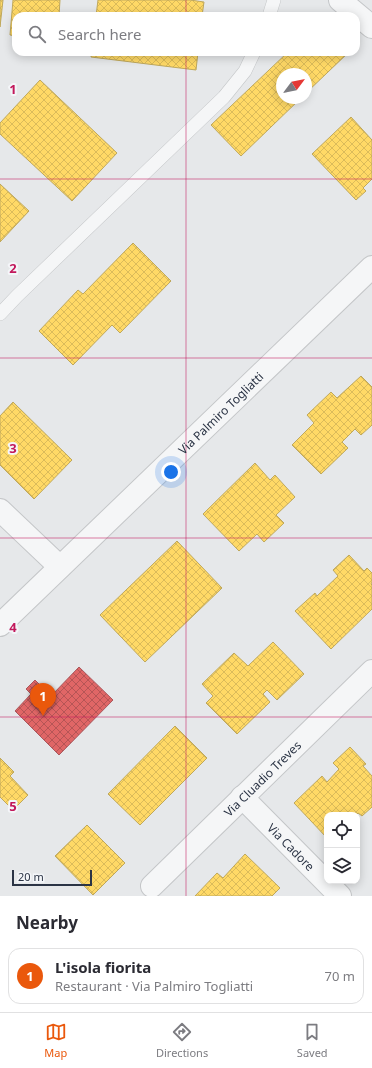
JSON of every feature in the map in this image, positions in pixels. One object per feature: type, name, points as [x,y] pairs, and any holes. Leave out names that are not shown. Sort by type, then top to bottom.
[{"type":"street","points":[[340,0],[354,12]]},
{"type":"street","points":[[360,17],[372,27]]},
{"type":"street","name":"Via Palmiro Togliatti","points":[[0,625],[372,267]]},
{"type":"street","points":[[0,510],[60,567]]},
{"type":"street","name":"Via Cluadio Treves","points":[[152,886],[372,671]]},
{"type":"street","name":"Via Cadore","points":[[242,798],[340,896]]},
{"type":"lane","points":[[270,12],[274,0]]},
{"type":"lane","points":[[0,314],[16,296],[224,97],[245,71],[252,56]]},
{"type":"building: Homes","points":[[0,0],[3,0],[0,27]]},
{"type":"building: Homes","points":[[13,0],[60,0],[59,12],[12,12],[12,35],[10,35]]},
{"type":"building: Homes","points":[[98,0],[190,0],[204,2],[203,12],[96,12]]},
{"type":"building: Homes","points":[[91,56],[198,56],[196,70]]},
{"type":"building: Homes","points":[[284,56],[345,56],[312,87],[312,68],[276,68],[276,104],[295,104],[241,156],[211,125]]},
{"type":"building: Homes","points":[[40,80],[117,153],[72,201],[0,134],[0,123]]},
{"type":"building: Homes","points":[[351,117],[372,140],[372,179],[363,188],[366,191],[356,200],[312,154]]},
{"type":"building: Homes","points":[[0,184],[29,211],[0,242]]},
{"type":"building: Homes","points":[[133,243],[171,281],[120,333],[112,325],[73,365],[39,331],[78,290],[83,294]]},
{"type":"building: Homes","points":[[361,376],[372,387],[372,425],[361,435],[355,429],[342,442],[348,448],[321,474],[292,445],[314,423],[307,415],[331,392],[337,398]]},
{"type":"building: Homes","points":[[13,402],[72,460],[34,499],[0,465],[0,416]]},
{"type":"building: Homes","points":[[255,463],[270,480],[275,475],[295,497],[276,515],[284,523],[264,542],[257,534],[239,551],[203,514]]},
{"type":"building: Homes","points":[[177,541],[222,588],[145,662],[100,615]]},
{"type":"building: Homes","points":[[349,555],[364,571],[367,568],[372,573],[372,609],[331,649],[295,611],[315,593],[317,596],[338,576],[333,570]]},
{"type":"building: Homes","points":[[273,642],[304,674],[277,700],[267,690],[263,694],[270,702],[237,734],[206,703],[213,696],[202,684],[234,653],[248,666]]},
{"type":"building: Homes","points":[[175,726],[207,758],[140,825],[108,794]]},
{"type":"building: Homes","points":[[350,747],[366,764],[363,766],[372,776],[372,807],[362,816],[360,812],[324,812],[324,835],[294,803],[322,776],[327,782],[339,769],[333,763]]},
{"type":"building: Homes","points":[[0,758],[14,772],[10,776],[28,795],[13,810],[0,797]]},
{"type":"building: Homes","points":[[87,825],[125,863],[93,895],[55,856]]},
{"type":"building: Homes","points":[[245,854],[280,888],[272,896],[195,896],[217,873],[223,878]]},
{"type":"building: Shops","points":[[79,667],[113,700],[59,755],[15,711],[31,694],[26,689],[35,680],[51,696]]},
{"type":"place","name":"L'isola fiorita","points":[[43,716]]}]
